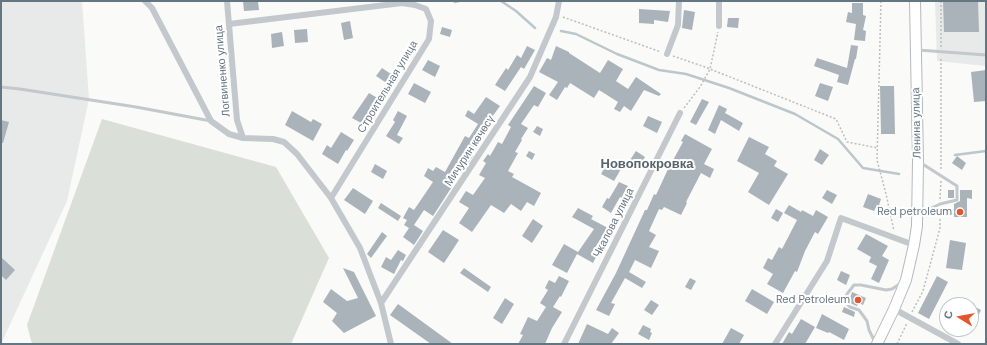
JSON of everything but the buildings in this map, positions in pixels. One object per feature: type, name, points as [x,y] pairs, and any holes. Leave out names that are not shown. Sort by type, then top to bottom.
[{"type":"main road","name":"Ленина улица","points":[[876,344],[894,309],[906,280],[914,245],[917,214],[918,161],[915,1]]},
{"type":"street","points":[[145,1],[152,8],[211,121],[229,134],[243,138],[273,139],[284,142],[297,154],[332,198],[360,248],[381,303],[391,344]]},
{"type":"street","name":"Логвиненко улица","points":[[227,1],[237,120],[243,138]]},
{"type":"street","name":"Мичурин көчөсү","points":[[381,303],[530,77],[556,15],[559,1]]},
{"type":"street","points":[[667,54],[678,25],[680,1]]},
{"type":"street","points":[[719,1],[719,26]]},
{"type":"street","name":"Строительная улица","points":[[229,24],[402,3],[416,3],[426,10],[431,21],[429,39],[332,198]]},
{"type":"street","name":"Чкалова улица","points":[[564,344],[680,113]]},
{"type":"street","points":[[775,344],[827,261],[841,218],[914,245]]},
{"type":"street","points":[[894,309],[958,344]]},
{"type":"lane","points":[[916,50],[986,55]]},
{"type":"lane","points":[[1,87],[136,107],[211,121]]},
{"type":"lane","points":[[917,214],[940,204],[957,200],[957,186],[918,161]]},
{"type":"lane","points":[[876,344],[869,330],[867,321],[859,310],[846,303],[847,294],[854,285],[886,290],[892,289],[906,280]]},
{"type":"path","points":[[881,1],[877,160],[895,238]]},
{"type":"path","points":[[556,15],[710,69],[836,119],[847,142],[878,148]]},
{"type":"path","points":[[680,113],[700,87],[710,69],[719,26]]},
{"type":"shaded area","points":[[1,1],[82,1],[89,99],[67,201],[1,344]]},
{"type":"shaded area","points":[[935,1],[986,1],[986,66],[937,61]]},
{"type":"shaded area","points":[[102,119],[276,167],[329,258],[291,344],[32,344],[27,325]]},
{"type":"waterway","points":[[454,1],[459,1]]},
{"type":"waterway","points":[[501,1],[516,11],[535,28]]},
{"type":"waterway","points":[[561,31],[576,34],[617,54],[659,70],[686,74],[729,88],[795,114],[838,139],[863,168],[899,174]]},
{"type":"waterway","points":[[955,155],[986,151]]},
{"type":"place","name":"Red petroleum","points":[[960,212]]},
{"type":"place","name":"Red Petroleum","points":[[858,300]]},
{"type":"district","name":"Новопокровка","points":[[647,165]]}]
